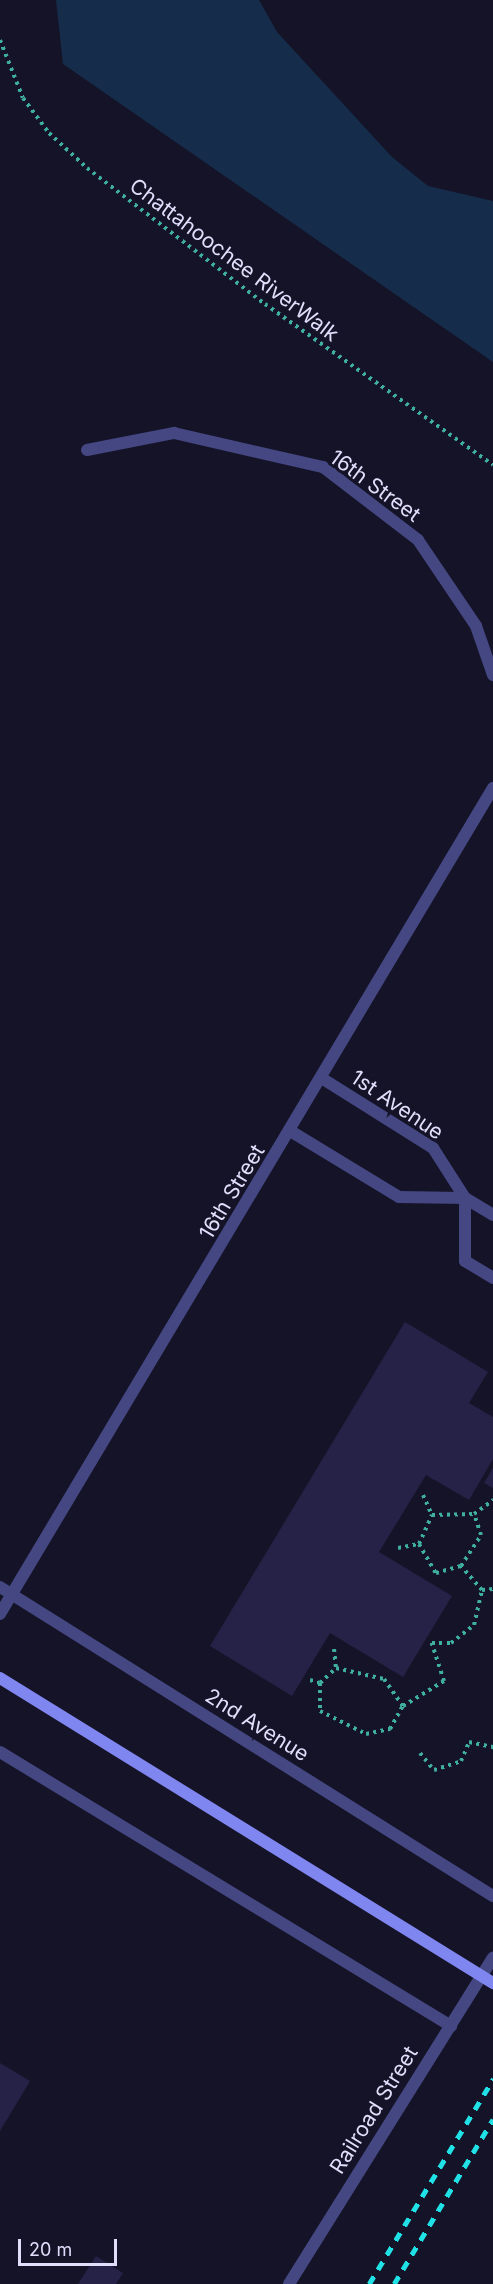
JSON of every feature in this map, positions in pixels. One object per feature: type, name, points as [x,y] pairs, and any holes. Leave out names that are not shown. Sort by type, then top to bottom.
[{"type":"main road","points":[[0,1678],[493,1983]]},
{"type":"street","name":"16th Street","points":[[87,450],[174,433],[323,467],[418,540],[476,626],[493,675]]},
{"type":"street","name":"16th Street","points":[[0,1614],[292,1132],[493,788]]},
{"type":"street","name":"1st Avenue","points":[[323,1079],[433,1148],[465,1198],[493,1215]]},
{"type":"street","points":[[292,1132],[399,1197],[465,1198],[465,1261],[493,1278]]},
{"type":"street","name":"2nd Avenue","points":[[0,1587],[493,1896]]},
{"type":"street","points":[[0,1752],[451,2026]]},
{"type":"street","name":"Railroad Street","points":[[289,2284],[493,1958]]},
{"type":"path","name":"Chattahoochee RiverWalk","points":[[0,40],[23,98],[49,133],[87,168],[265,304],[493,465]]},
{"type":"path","points":[[419,1544],[432,1515],[423,1495]]},
{"type":"path","points":[[432,1515],[474,1514],[493,1500]]},
{"type":"path","points":[[419,1544],[436,1573],[461,1566],[481,1535],[474,1514]]},
{"type":"path","points":[[398,1548],[419,1544]]},
{"type":"path","points":[[461,1566],[482,1590]]},
{"type":"path","points":[[482,1590],[493,1589]]},
{"type":"path","points":[[336,1668],[320,1683],[320,1711],[366,1734],[390,1729],[403,1706],[444,1681],[432,1643],[451,1643],[474,1625],[482,1590]]},
{"type":"path","points":[[334,1649],[336,1668]]},
{"type":"path","points":[[336,1668],[384,1679],[403,1706]]},
{"type":"path","points":[[310,1680],[320,1683]]},
{"type":"path","points":[[420,1754],[434,1770],[461,1761],[470,1742],[493,1747]]},
{"type":"water","points":[[56,0],[259,0],[277,32],[392,157],[428,186],[493,201],[493,362],[63,64]]},
{"type":"building","points":[[405,1322],[488,1372],[469,1403],[493,1417],[493,1459],[469,1500],[426,1475],[379,1552],[452,1596],[403,1677],[330,1633],[292,1696],[210,1646]]},
{"type":"building","points":[[493,1468],[493,1488],[484,1483]]},
{"type":"building","points":[[0,2063],[30,2081],[0,2131]]},
{"type":"building","points":[[96,2256],[123,2273],[116,2284],[78,2284]]},
{"type":"railway","points":[[369,2284],[493,2079]]},
{"type":"railway","points":[[394,2284],[493,2119]]}]
